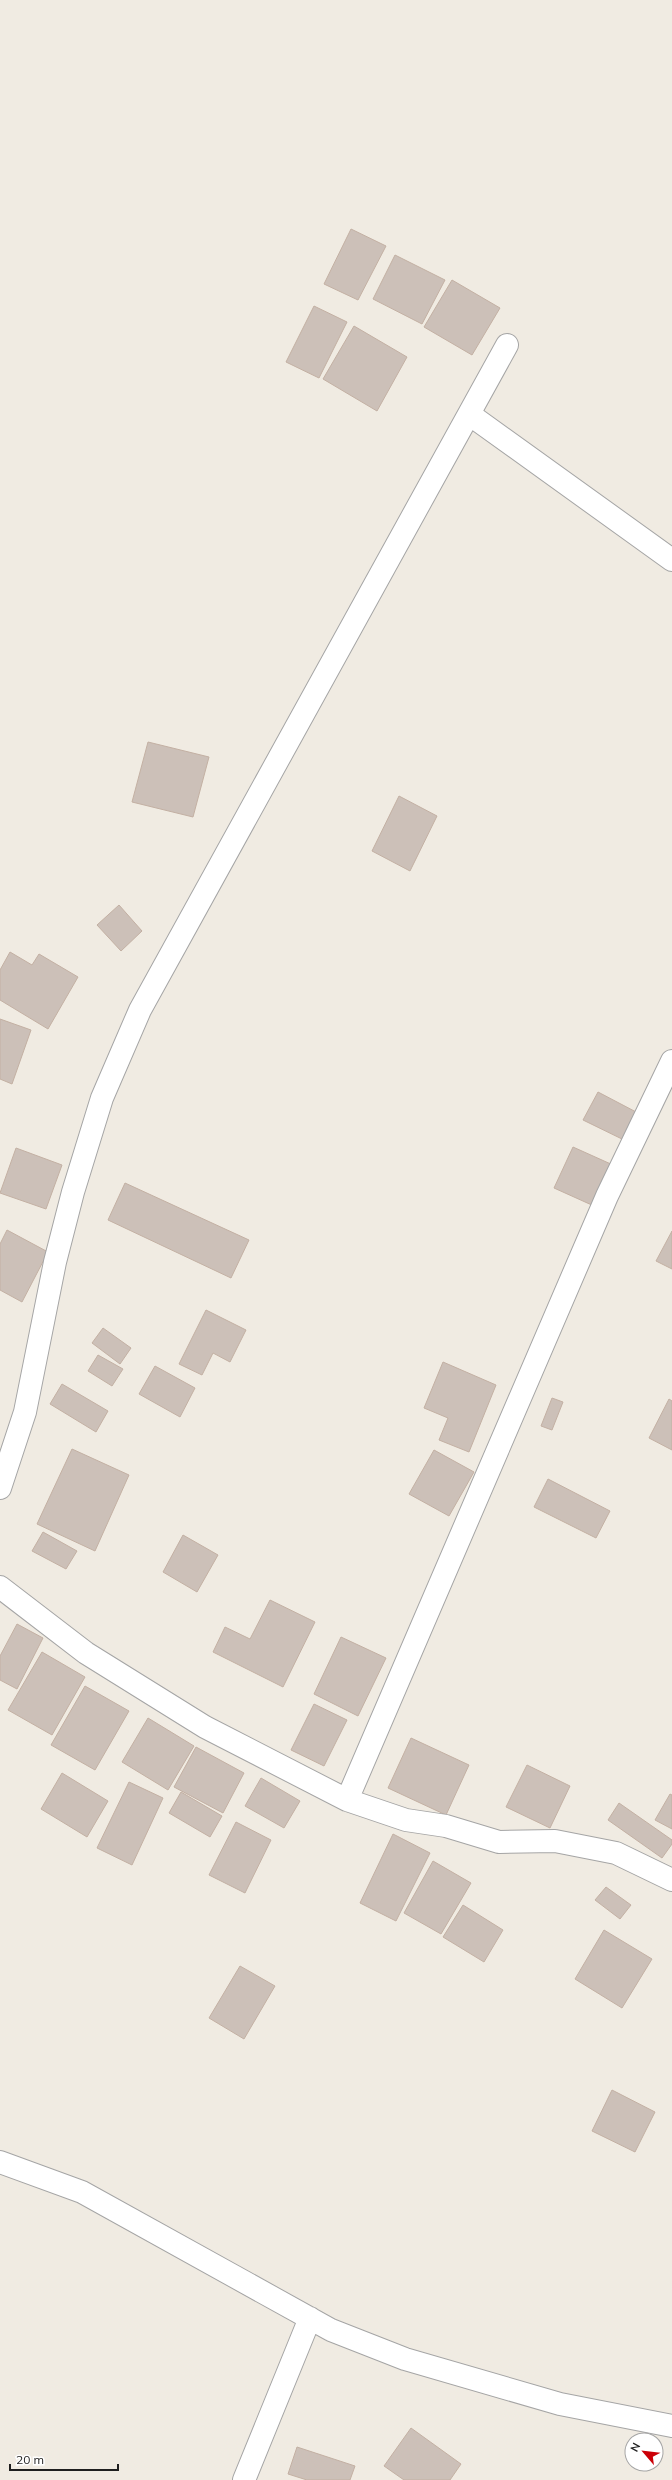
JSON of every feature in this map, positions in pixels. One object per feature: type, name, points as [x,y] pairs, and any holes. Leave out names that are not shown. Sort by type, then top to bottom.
[{"type":"street","points":[[0,1488],[25,1412],[55,1262],[73,1192],[102,1098],[140,1010],[508,345]]},
{"type":"street","points":[[469,414],[672,560]]},
{"type":"street","points":[[347,1800],[607,1196],[672,1061]]},
{"type":"street","points":[[0,1587],[86,1653],[179,1711],[206,1727],[347,1800],[406,1820],[446,1826],[499,1842],[555,1841],[616,1853],[672,1880]]},
{"type":"street","points":[[0,2162],[82,2192],[331,2330],[405,2359],[560,2404],[672,2426]]},
{"type":"street","points":[[244,2480],[310,2318]]},
{"type":"building","points":[[351,229],[386,246],[358,300],[324,284]]},
{"type":"building","points":[[395,255],[445,280],[422,324],[373,299]]},
{"type":"building","points":[[452,280],[500,308],[472,355],[424,327]]},
{"type":"building","points":[[314,306],[347,322],[319,378],[286,362]]},
{"type":"building","points":[[354,326],[407,357],[377,411],[323,379]]},
{"type":"building","points":[[148,742],[209,757],[193,817],[132,802]]},
{"type":"building","points":[[399,796],[437,816],[410,871],[372,851]]},
{"type":"building","points":[[119,905],[142,931],[121,951],[97,925]]},
{"type":"building","points":[[10,952],[32,965],[39,954],[78,977],[48,1029],[0,1000],[0,970]]},
{"type":"building","points":[[0,1019],[31,1030],[12,1084],[0,1079]]},
{"type":"building","points":[[598,1092],[638,1113],[624,1140],[583,1120]]},
{"type":"building","points":[[573,1147],[613,1165],[594,1206],[554,1188]]},
{"type":"building","points":[[16,1148],[62,1165],[46,1209],[0,1193]]},
{"type":"building","points":[[125,1183],[249,1240],[231,1278],[108,1220]]},
{"type":"building","points":[[7,1230],[48,1252],[22,1302],[0,1290],[0,1244]]},
{"type":"building","points":[[672,1231],[672,1269],[656,1261]]},
{"type":"building","points":[[206,1310],[246,1330],[230,1362],[213,1353],[202,1375],[179,1364]]},
{"type":"building","points":[[103,1328],[131,1348],[120,1364],[92,1343]]},
{"type":"building","points":[[98,1355],[123,1369],[112,1386],[88,1371]]},
{"type":"building","points":[[443,1362],[496,1385],[469,1452],[439,1440],[448,1418],[424,1408]]},
{"type":"building","points":[[155,1366],[195,1388],[180,1417],[139,1394]]},
{"type":"building","points":[[62,1384],[108,1411],[96,1432],[50,1404]]},
{"type":"building","points":[[552,1398],[563,1402],[552,1430],[541,1426]]},
{"type":"building","points":[[669,1399],[672,1401],[672,1450],[649,1438]]},
{"type":"building","points":[[72,1449],[129,1475],[95,1551],[37,1524]]},
{"type":"building","points":[[434,1450],[474,1472],[449,1516],[409,1494]]},
{"type":"building","points":[[548,1479],[610,1511],[596,1538],[534,1507]]},
{"type":"building","points":[[43,1532],[77,1551],[66,1569],[32,1551]]},
{"type":"building","points":[[183,1535],[218,1555],[197,1592],[163,1572]]},
{"type":"building","points":[[270,1600],[315,1622],[283,1687],[213,1652],[225,1627],[250,1639]]},
{"type":"building","points":[[17,1624],[43,1638],[17,1689],[0,1680],[0,1656]]},
{"type":"building","points":[[341,1637],[386,1658],[358,1716],[314,1694]]},
{"type":"building","points":[[42,1652],[85,1677],[52,1735],[8,1710]]},
{"type":"building","points":[[85,1686],[129,1711],[95,1770],[51,1745]]},
{"type":"building","points":[[314,1704],[347,1720],[324,1766],[291,1750]]},
{"type":"building","points":[[148,1718],[194,1746],[168,1790],[122,1762]]},
{"type":"building","points":[[411,1738],[469,1765],[446,1815],[388,1788]]},
{"type":"building","points":[[196,1747],[244,1773],[223,1813],[174,1787]]},
{"type":"building","points":[[527,1765],[570,1786],[550,1828],[506,1807]]},
{"type":"building","points":[[62,1773],[108,1801],[87,1837],[41,1809]]},
{"type":"building","points":[[261,1778],[300,1801],[284,1828],[245,1806]]},
{"type":"building","points":[[129,1782],[163,1798],[132,1865],[97,1848]]},
{"type":"building","points":[[181,1792],[222,1816],[210,1837],[169,1813]]},
{"type":"building","points":[[670,1794],[672,1795],[672,1829],[655,1820]]},
{"type":"building","points":[[619,1803],[672,1840],[672,1844],[662,1858],[608,1820]]},
{"type":"building","points":[[236,1822],[271,1840],[245,1893],[209,1875]]},
{"type":"building","points":[[393,1834],[430,1853],[396,1921],[360,1903]]},
{"type":"building","points":[[433,1861],[471,1883],[441,1934],[404,1913]]},
{"type":"building","points":[[606,1887],[631,1905],[620,1919],[595,1900]]},
{"type":"building","points":[[463,1905],[503,1930],[484,1962],[443,1937]]},
{"type":"building","points":[[604,1930],[652,1959],[622,2008],[575,1979]]},
{"type":"building","points":[[240,1966],[275,1986],[244,2039],[209,2018]]},
{"type":"building","points":[[612,2090],[655,2112],[635,2152],[592,2131]]},
{"type":"building","points":[[411,2428],[461,2464],[450,2480],[404,2480],[384,2466]]},
{"type":"building","points":[[297,2447],[355,2466],[350,2480],[307,2480],[288,2474]]}]
